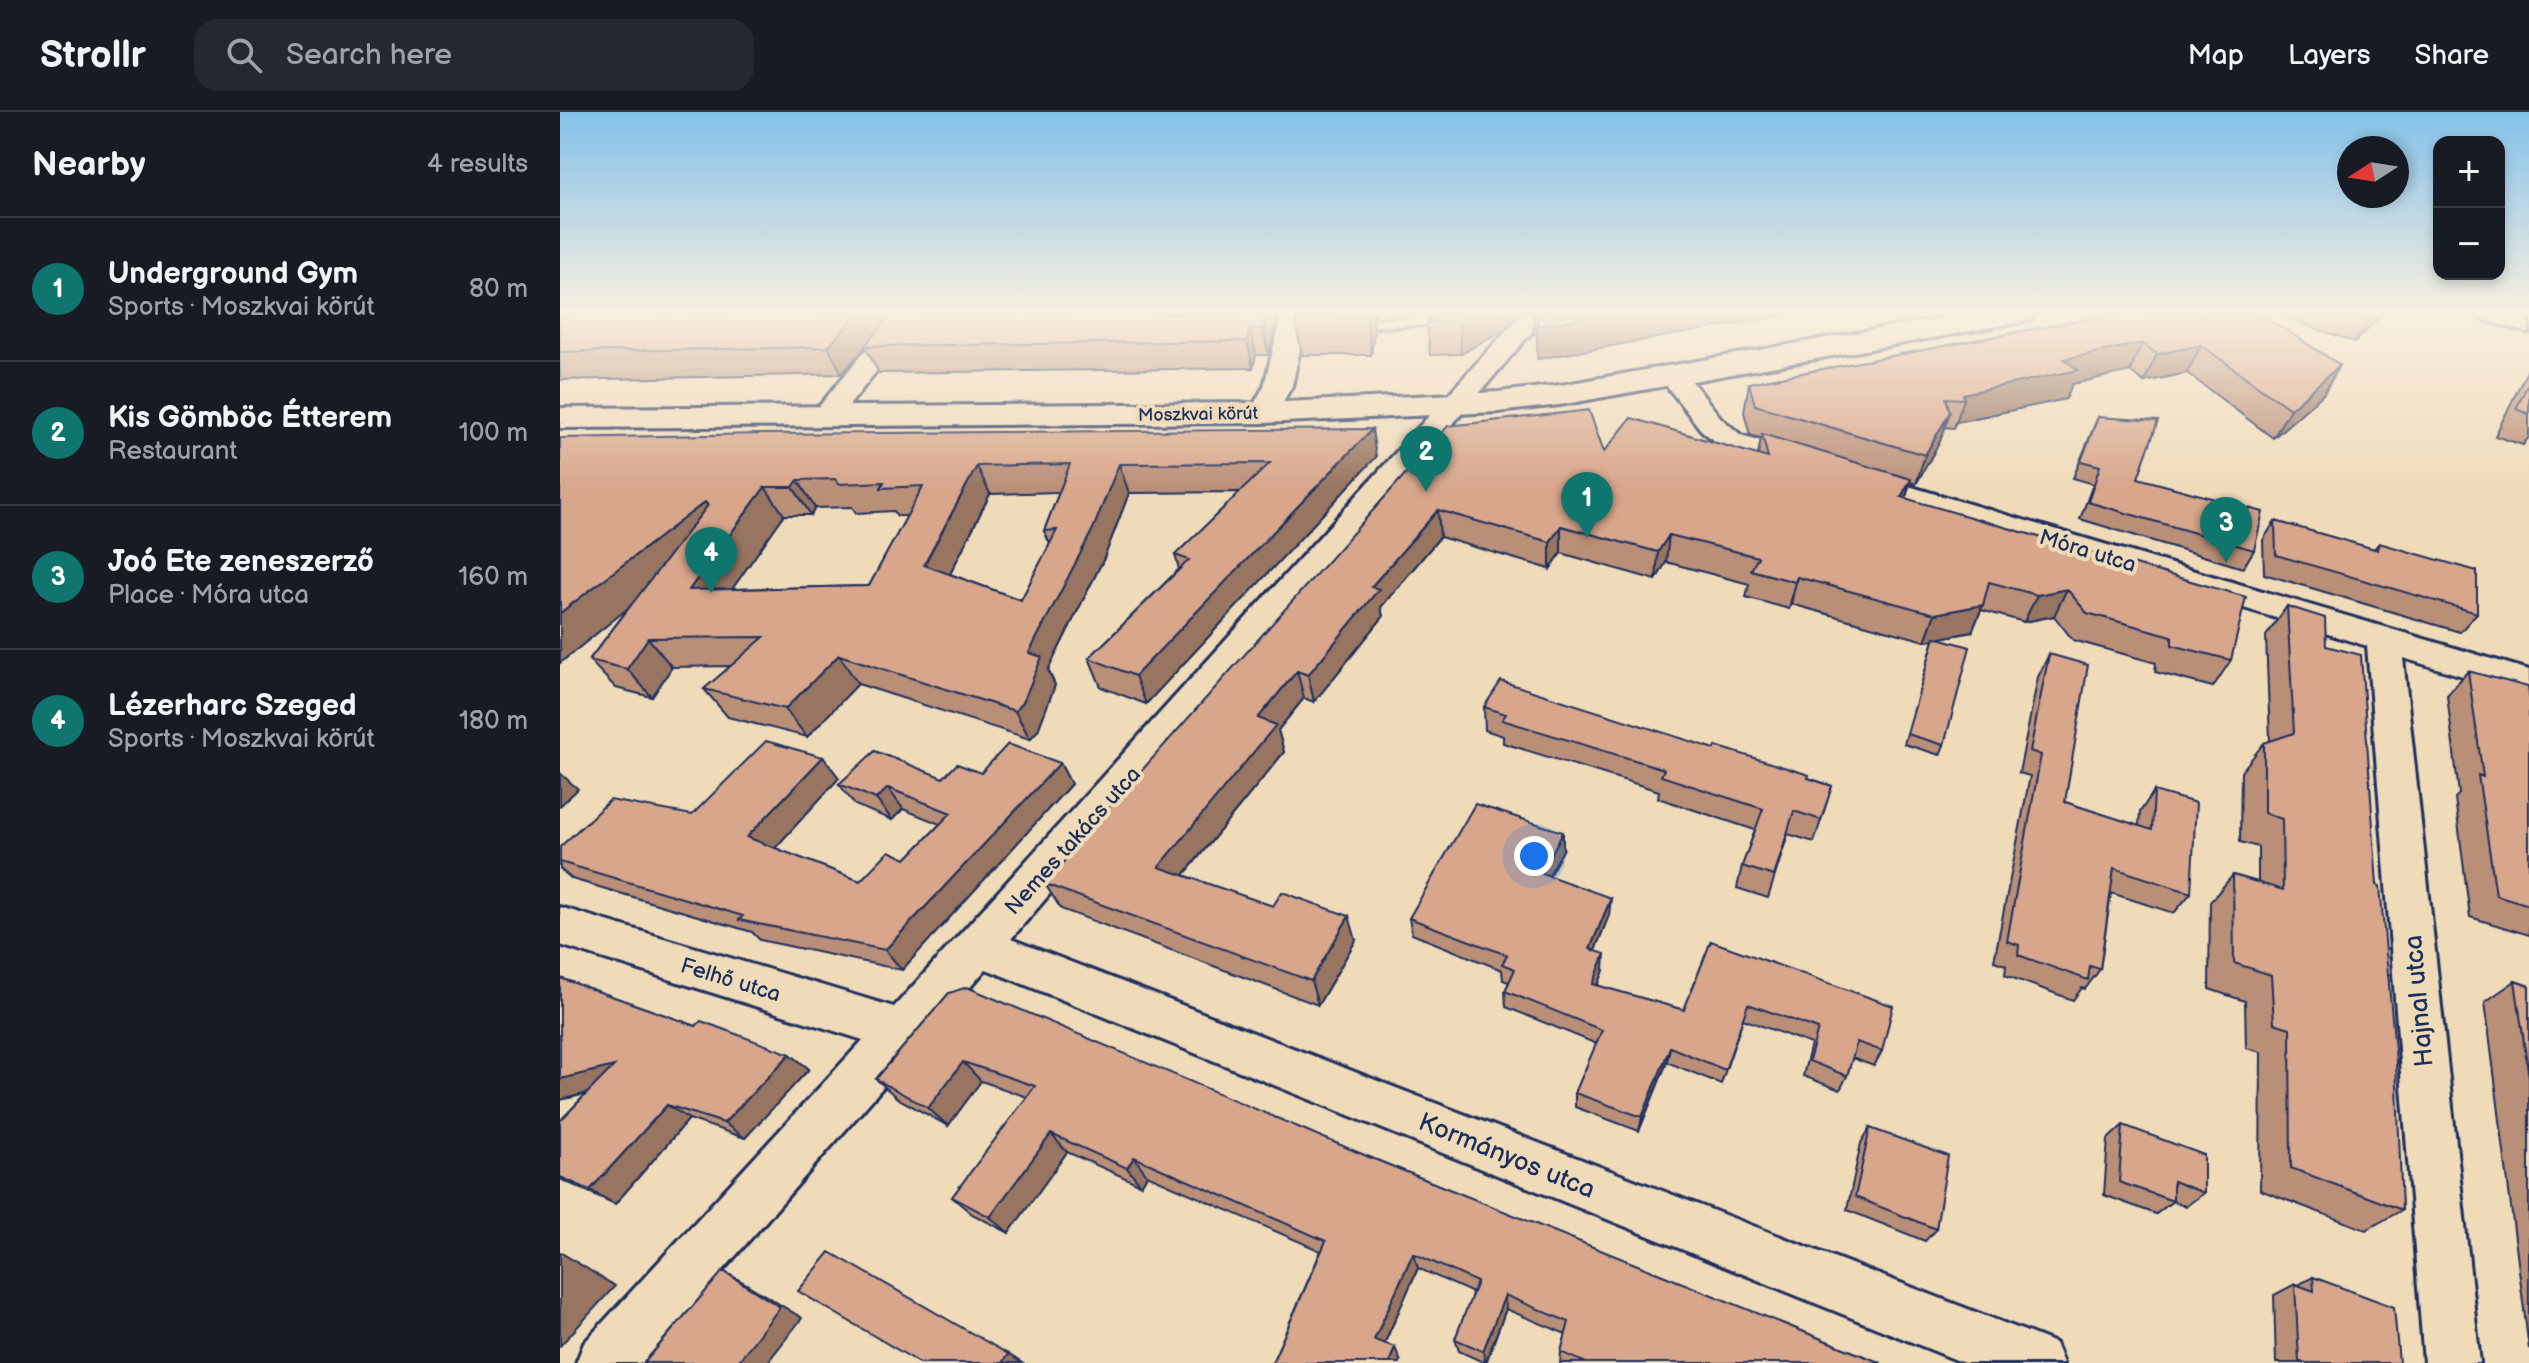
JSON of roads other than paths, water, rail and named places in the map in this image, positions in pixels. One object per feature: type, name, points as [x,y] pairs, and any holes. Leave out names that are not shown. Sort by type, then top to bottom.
[{"type":"main road","name":"Moszkvai körút","points":[[560,418],[1263,413],[1455,404],[1560,395],[1699,371]]},
{"type":"street","points":[[827,415],[862,371]]},
{"type":"street","points":[[1263,413],[1283,371]]},
{"type":"street","name":"Nemes takács utca","points":[[604,1363],[978,946],[1484,371]]},
{"type":"street","name":"Móra utca","points":[[1673,376],[1711,424],[1731,441],[2529,683]]},
{"type":"street","name":"Hajnal utca","points":[[2384,640],[2452,1363]]},
{"type":"street","name":"Felhő utca","points":[[560,926],[902,1031]]},
{"type":"street","name":"Kormányos utca","points":[[978,946],[2035,1363]]},
{"type":"place","name":"Kis Gömböc Étterem","points":[[1426,492]]},
{"type":"place","name":"Underground Gym","points":[[1587,538]]},
{"type":"place","name":"Joó Ete zeneszerző","points":[[2226,563]]},
{"type":"place","name":"Lézerharc Szeged","points":[[711,593]]}]
